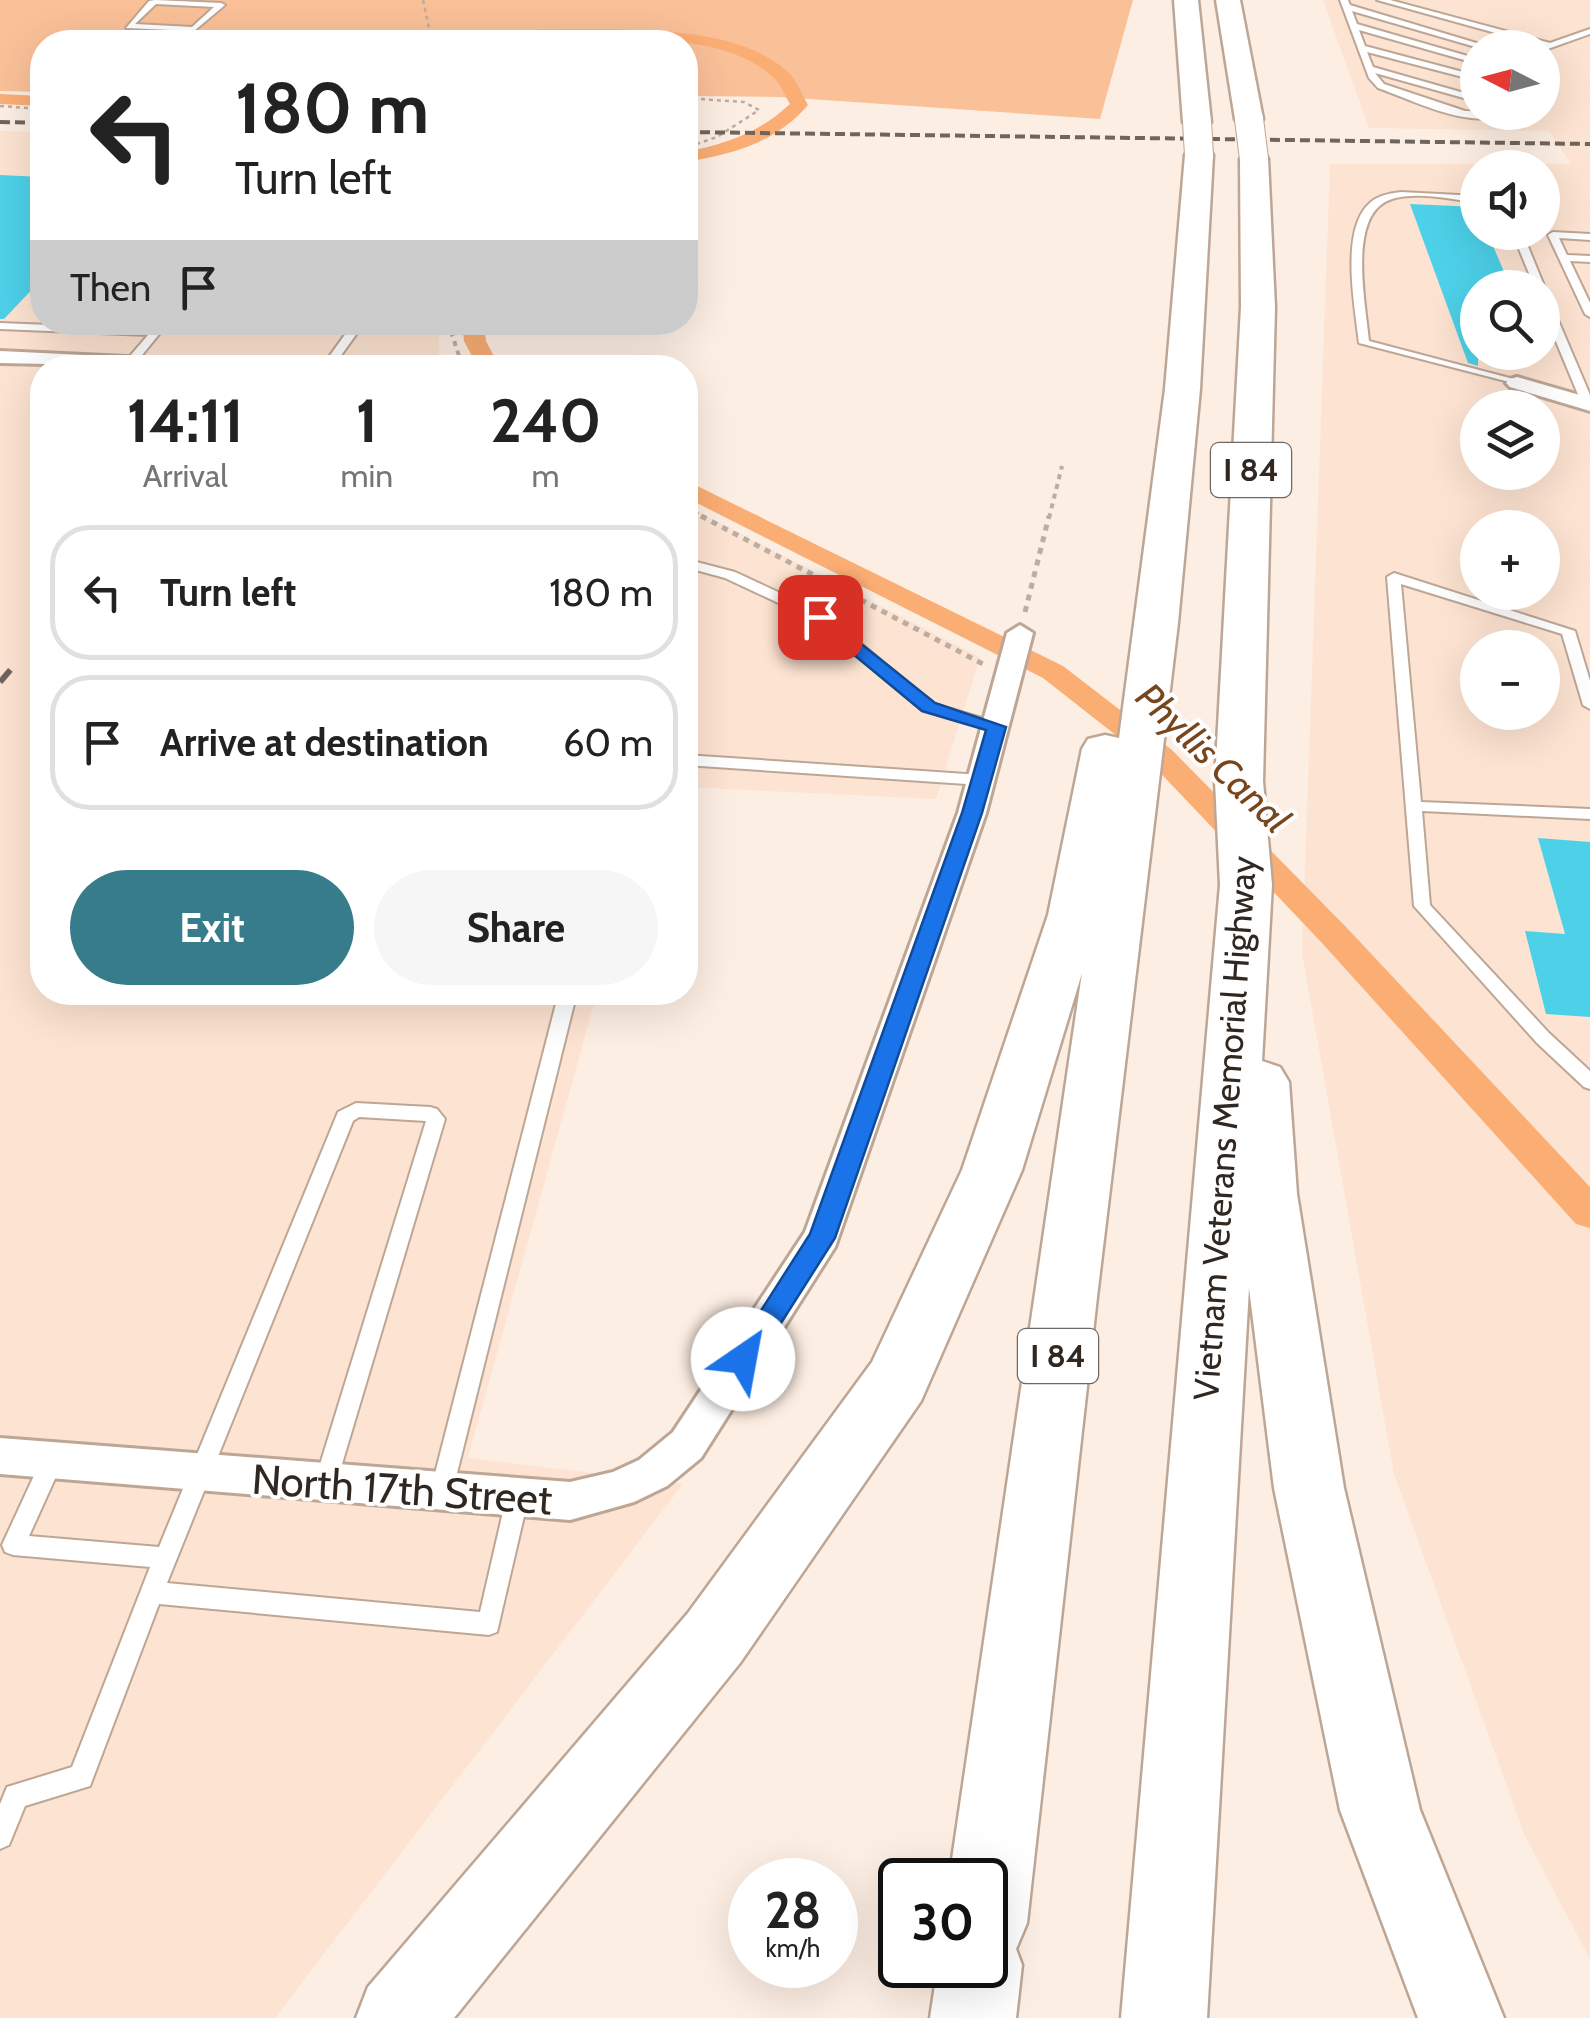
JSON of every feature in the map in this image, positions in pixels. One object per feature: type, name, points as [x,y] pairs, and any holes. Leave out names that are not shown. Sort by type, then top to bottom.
[{"type":"highway","name":"I 84","points":[[993,1858],[1080,1176],[1118,776],[1173,473],[1193,298],[1198,139],[1186,0]]},
{"type":"highway","name":"Vietnam Veterans Memorial Highway","points":[[1164,2018],[1246,885],[1239,780],[1258,306],[1254,159],[1228,0]]},
{"type":"highway","points":[[399,2018],[714,1638],[897,1381],[998,1152],[1118,776]]},
{"type":"highway","points":[[1246,885],[1267,1194],[1309,1488],[1380,1810],[1461,2018]]},
{"type":"highway","points":[[973,2018],[977,1988]]},
{"type":"street","points":[[0,356],[30,358]]},
{"type":"street","points":[[1517,383],[1589,404]]},
{"type":"street","name":"North 17th Street","points":[[0,1456],[570,1502],[619,1489],[653,1473],[687,1445],[822,1238],[981,780],[1020,633]]},
{"type":"lane","points":[[1381,0],[1486,30]]},
{"type":"lane","points":[[221,4],[194,29],[129,26],[156,2],[234,1]]},
{"type":"lane","points":[[1346,4],[1370,69],[1382,86],[1460,112]]},
{"type":"lane","points":[[1346,4],[1460,39]]},
{"type":"lane","points":[[1354,26],[1460,57]]},
{"type":"lane","points":[[1560,42],[1590,31]]},
{"type":"lane","points":[[1362,48],[1460,74]]},
{"type":"lane","points":[[1370,69],[1460,95]]},
{"type":"lane","points":[[1460,198],[1390,196],[1372,204],[1356,232],[1364,343],[1517,383]]},
{"type":"lane","points":[[1589,310],[1553,235],[1590,236]]},
{"type":"lane","points":[[1564,258],[1590,260]]},
{"type":"lane","points":[[1576,283],[1590,284]]},
{"type":"lane","points":[[0,326],[30,327]]},
{"type":"lane","points":[[137,355],[154,335]]},
{"type":"lane","points":[[1560,336],[1589,404]]},
{"type":"lane","points":[[698,566],[730,575],[820,617],[929,707],[996,727]]},
{"type":"lane","points":[[1590,706],[1568,632],[1394,577],[1422,906],[1543,1038],[1590,1082]]},
{"type":"lane","points":[[698,761],[981,780]]},
{"type":"lane","points":[[1413,806],[1590,814]]},
{"type":"lane","points":[[442,1493],[565,1005]]},
{"type":"lane","points":[[0,1836],[8,1795],[81,1777],[164,1558],[345,1117],[356,1110],[430,1114],[436,1118],[325,1485]]},
{"type":"lane","points":[[52,1461],[14,1546],[164,1558]]},
{"type":"lane","points":[[152,1592],[489,1624],[517,1499]]},
{"type":"path","points":[[423,0],[431,30]]},
{"type":"path","points":[[698,99],[744,102],[759,110],[725,133],[698,143]]},
{"type":"path","points":[[0,106],[30,107]]},
{"type":"path","points":[[1020,633],[1062,466]]},
{"type":"path","points":[[698,514],[1011,678]]},
{"type":"shaded area","points":[[0,0],[1133,0],[1100,119],[780,97],[698,96],[698,30],[30,30],[30,92],[0,91]]},
{"type":"shaded area","points":[[1323,0],[1590,0],[1590,1959],[1525,1836],[1394,1474],[1302,953],[1330,164],[1460,164],[1460,250],[1560,250],[1560,164],[1571,164],[1549,131],[1489,130],[1560,130],[1560,30],[1460,30],[1460,130],[1369,128]]},
{"type":"shaded area","points":[[0,131],[30,132],[30,335],[439,335],[439,355],[30,355],[30,1005],[594,1005],[468,1458],[683,1484],[275,2018],[0,2018]]},
{"type":"shaded area","points":[[698,512],[980,657],[936,799],[698,788]]},
{"type":"building","points":[[0,175],[30,176],[30,292],[0,319]]},
{"type":"building","points":[[1410,204],[1460,206],[1460,250],[1495,250],[1503,270],[1460,270],[1460,341]]},
{"type":"building","points":[[1538,838],[1590,842],[1590,1017],[1546,1014],[1525,931],[1565,934]]},
{"type":"waterway","name":"Phyllis Canal","points":[[698,42],[750,56],[782,76],[799,105],[747,142],[698,154]]},
{"type":"waterway","name":"Phyllis Canal","points":[[0,99],[30,100]]},
{"type":"waterway","name":"Phyllis Canal","points":[[474,335],[482,355]]},
{"type":"waterway","name":"Phyllis Canal","points":[[698,494],[1053,672],[1161,756],[1334,935],[1590,1213]]},
{"type":"railway","points":[[0,122],[30,123]]},
{"type":"railway","points":[[698,132],[1590,144]]},
{"type":"railway","points":[[0,682],[12,668]]},
{"type":"route","points":[[743,1359],[822,1238],[972,813],[996,727],[929,707],[820,617]]}]
